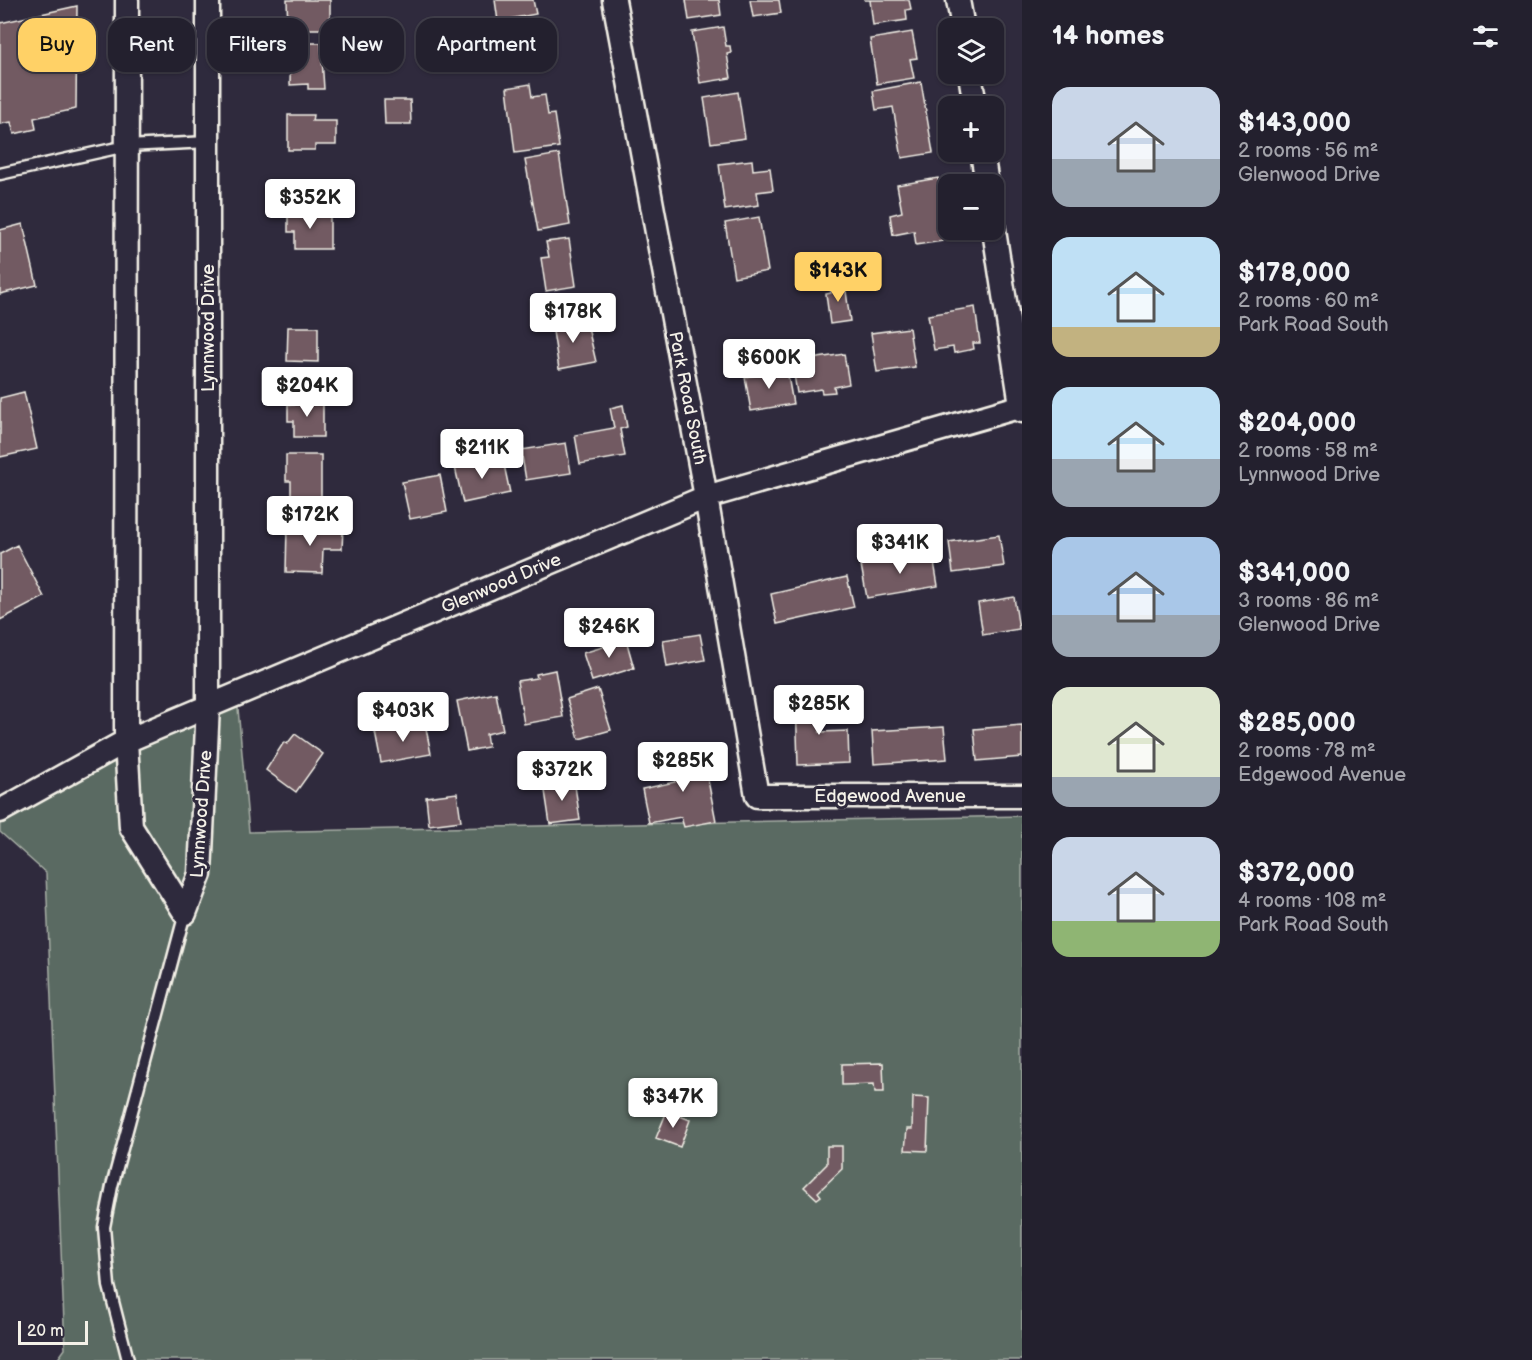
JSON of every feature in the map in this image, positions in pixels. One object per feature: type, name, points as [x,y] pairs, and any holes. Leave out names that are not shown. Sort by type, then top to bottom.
[{"type":"street","name":"Lynnwood Drive","points":[[127,0],[126,741],[131,827],[185,913]]},
{"type":"street","name":"Lynnwood Drive","points":[[185,913],[200,874],[208,706],[208,0]]},
{"type":"street","name":"Park Road South","points":[[614,0],[706,497],[757,796]]},
{"type":"street","points":[[958,0],[961,18]]},
{"type":"street","points":[[996,240],[1022,407]]},
{"type":"street","name":"Glenwood Drive","points":[[0,811],[126,741],[706,497],[1022,407]]},
{"type":"street","name":"Edgewood Avenue","points":[[757,796],[1022,796]]},
{"type":"lane","points":[[0,174],[126,146],[208,142]]},
{"type":"lane","points":[[128,1360],[109,1286],[104,1227],[112,1186],[185,913]]},
{"type":"green space","points":[[237,697],[249,832],[1022,816],[1022,1360],[57,1360],[65,1349],[46,873],[0,832],[0,822]]},
{"type":"building","points":[[287,0],[330,0],[330,18],[320,18],[320,29],[308,29],[308,18],[288,18]]},
{"type":"building","points":[[495,0],[533,0],[536,14],[498,18]]},
{"type":"building","points":[[686,0],[719,0],[721,15],[689,20]]},
{"type":"building","points":[[750,0],[779,0],[781,13],[753,17]]},
{"type":"building","points":[[870,0],[909,0],[911,9],[906,10],[907,20],[873,25]]},
{"type":"building","points":[[77,6],[77,18],[23,18]]},
{"type":"building","points":[[18,19],[18,72],[76,72],[76,109],[34,118],[36,129],[14,134],[11,122],[0,124],[0,23]]},
{"type":"building","points":[[723,27],[726,46],[730,46],[731,53],[727,54],[731,78],[700,83],[692,32]]},
{"type":"building","points":[[912,32],[917,58],[910,59],[914,78],[877,84],[870,39]]},
{"type":"building","points":[[308,43],[320,43],[320,72],[323,72],[324,89],[308,89],[308,84],[290,85],[290,72],[308,72]]},
{"type":"building","points":[[921,82],[933,153],[902,158],[893,107],[876,110],[873,91]]},
{"type":"building","points":[[530,84],[532,97],[545,95],[548,115],[554,114],[559,147],[515,153],[507,88]]},
{"type":"building","points":[[738,92],[745,138],[711,143],[704,98]]},
{"type":"building","points":[[384,100],[410,100],[411,124],[385,124]]},
{"type":"building","points":[[288,115],[313,115],[312,121],[336,121],[336,145],[315,145],[315,150],[288,150]]},
{"type":"building","points":[[559,154],[570,225],[538,231],[525,160]]},
{"type":"building","points":[[752,160],[753,170],[770,168],[773,190],[757,192],[759,205],[725,210],[719,164]]},
{"type":"building","points":[[938,178],[938,240],[942,241],[916,245],[914,231],[893,235],[890,215],[902,212],[897,185]]},
{"type":"building","points":[[288,212],[330,213],[330,249],[295,249],[295,232],[288,232]]},
{"type":"building","points":[[759,217],[768,271],[734,277],[725,223]]},
{"type":"building","points":[[23,224],[37,285],[0,294],[0,230]]},
{"type":"building","points":[[569,239],[576,286],[546,291],[541,258],[549,257],[546,242]]},
{"type":"building","points":[[840,279],[842,292],[846,291],[850,321],[830,324],[826,294],[831,293],[829,280]]},
{"type":"building","points":[[975,307],[980,343],[973,343],[974,349],[954,353],[953,347],[934,350],[928,315]]},
{"type":"building","points":[[586,319],[596,362],[559,369],[552,325]]},
{"type":"building","points":[[288,327],[318,327],[318,362],[287,361]]},
{"type":"building","points":[[909,328],[915,367],[877,372],[871,333]]},
{"type":"building","points":[[844,354],[849,384],[834,387],[835,392],[822,393],[821,389],[797,393],[792,362]]},
{"type":"building","points":[[787,370],[793,404],[751,411],[745,377]]},
{"type":"building","points":[[24,392],[37,449],[0,457],[0,398]]},
{"type":"building","points":[[294,400],[323,400],[323,437],[294,437],[294,421],[288,421],[288,404],[294,405]]},
{"type":"building","points":[[623,405],[627,427],[620,429],[625,456],[580,464],[575,435],[614,428],[610,408]]},
{"type":"building","points":[[566,443],[571,473],[526,480],[521,450]]},
{"type":"building","points":[[286,455],[321,455],[321,514],[291,514],[291,481],[286,481]]},
{"type":"building","points":[[488,459],[489,463],[503,460],[510,493],[463,503],[455,467]]},
{"type":"building","points":[[440,475],[447,512],[410,519],[402,482]]},
{"type":"building","points":[[287,526],[343,528],[342,549],[323,549],[322,573],[286,572]]},
{"type":"building","points":[[999,535],[1004,566],[953,573],[949,542]]},
{"type":"building","points":[[17,545],[44,597],[0,620],[0,554]]},
{"type":"building","points":[[932,550],[938,586],[867,598],[861,565]]},
{"type":"building","points":[[847,577],[854,607],[777,624],[771,594]]},
{"type":"building","points":[[1014,597],[1019,629],[983,635],[978,603]]},
{"type":"building","points":[[700,634],[705,660],[667,667],[663,640]]},
{"type":"building","points":[[625,636],[634,668],[592,681],[583,653],[603,647],[602,643]]},
{"type":"building","points":[[555,670],[563,717],[524,724],[517,681],[537,678],[536,674]]},
{"type":"building","points":[[598,689],[611,730],[579,739],[567,699]]},
{"type":"building","points":[[496,693],[503,730],[486,734],[488,747],[467,751],[457,701]]},
{"type":"building","points":[[827,699],[828,719],[820,719],[820,732],[848,731],[849,763],[798,765],[796,700]]},
{"type":"building","points":[[425,723],[431,754],[381,763],[375,732]]},
{"type":"building","points":[[1022,725],[1022,757],[977,761],[974,729]]},
{"type":"building","points":[[944,727],[947,759],[874,764],[872,731]]},
{"type":"building","points":[[295,734],[323,754],[296,792],[266,770],[284,742],[287,744]]},
{"type":"building","points":[[702,750],[716,821],[684,827],[681,817],[649,823],[642,789],[675,782],[670,757]]},
{"type":"building","points":[[574,779],[580,820],[550,824],[544,784]]},
{"type":"building","points":[[457,793],[461,821],[429,825],[426,797]]},
{"type":"building","points":[[883,1063],[884,1092],[875,1092],[874,1084],[842,1085],[842,1064]]},
{"type":"building","points":[[913,1097],[929,1098],[927,1151],[905,1150],[907,1129],[912,1129]]},
{"type":"building","points":[[667,1111],[690,1120],[680,1147],[656,1138]]},
{"type":"building","points":[[827,1146],[842,1146],[842,1169],[818,1192],[821,1196],[817,1199],[804,1187],[827,1164]]}]
